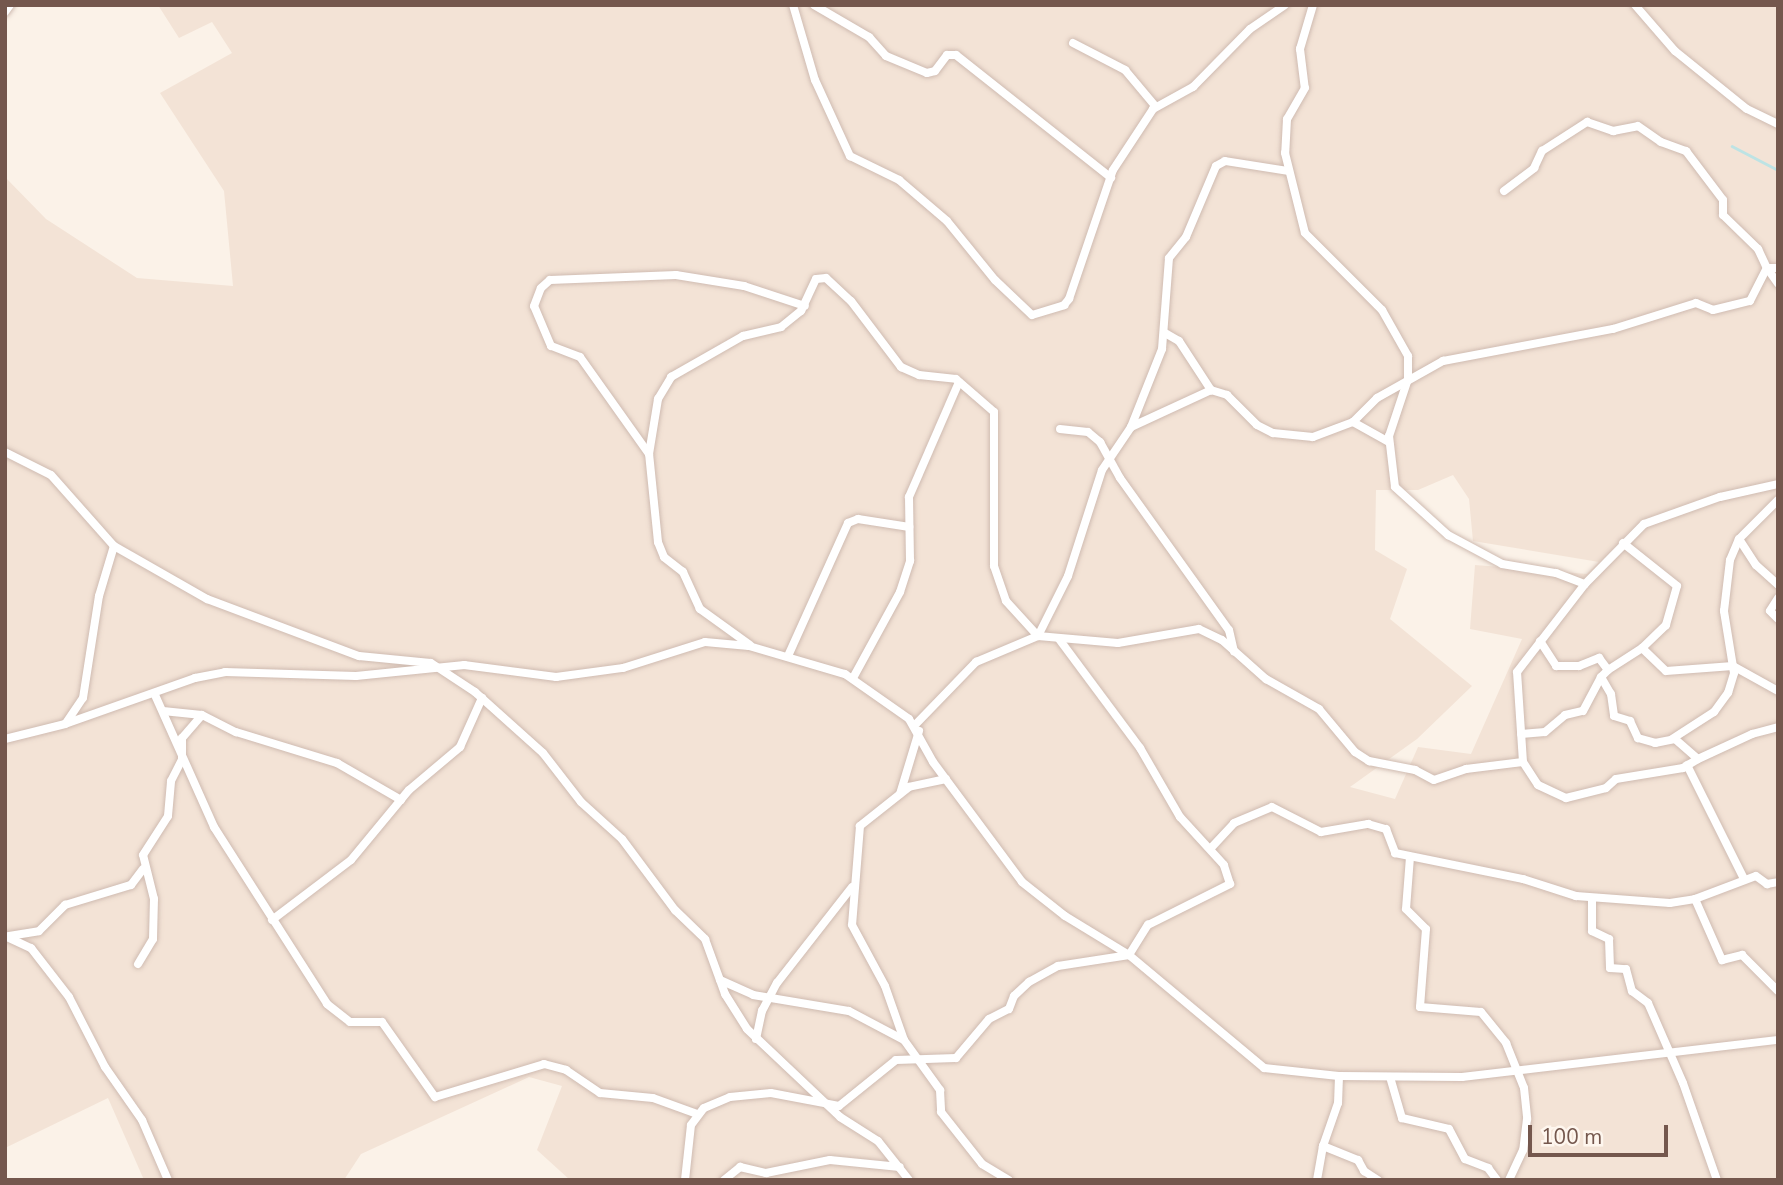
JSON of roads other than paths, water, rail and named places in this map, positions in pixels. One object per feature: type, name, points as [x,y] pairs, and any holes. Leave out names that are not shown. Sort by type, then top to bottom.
[{"type":"street","points":[[5,12],[10,5]]},
{"type":"street","points":[[793,5],[815,80],[850,156],[899,180],[956,228],[995,280],[1032,315],[1063,305],[1069,299],[1111,178],[1122,154],[1156,107],[1193,87],[1250,29],[1285,5]]},
{"type":"street","points":[[814,5],[869,37],[886,56],[928,73],[935,71],[947,55],[956,55],[1111,178]]},
{"type":"street","points":[[1313,5],[1300,49],[1305,88],[1287,119],[1288,171],[1305,233],[1382,310],[1408,356],[1408,379],[1389,442],[1397,490],[1448,535],[1505,566],[1552,572],[1586,584]]},
{"type":"street","points":[[1635,5],[1675,51],[1748,109],[1778,124]]},
{"type":"street","points":[[1073,43],[1125,70],[1156,107]]},
{"type":"street","points":[[1504,191],[1534,168],[1542,151],[1587,122],[1613,131],[1638,126],[1661,142],[1686,151],[1723,200],[1723,215],[1758,249],[1778,284]]},
{"type":"street","points":[[1038,636],[1068,576],[1095,484],[1131,427],[1165,333],[1169,258],[1186,237],[1216,166],[1242,163],[1288,171]]},
{"type":"street","points":[[1165,333],[1176,337],[1211,390],[1227,395],[1257,425],[1284,436],[1328,434],[1353,422],[1377,398],[1443,360],[1613,329],[1696,303],[1713,310],[1750,301],[1767,268]]},
{"type":"street","points":[[1767,268],[1778,268]]},
{"type":"street","points":[[649,454],[580,357],[551,346],[534,308],[545,283],[676,275],[744,286],[805,306]]},
{"type":"street","points":[[754,648],[700,608],[683,572],[664,557],[658,542],[649,454],[658,399],[671,377],[743,336],[781,327],[805,306],[816,279],[826,278],[851,301],[901,367],[919,375],[949,376],[994,412],[994,566],[1006,601],[1038,636]]},
{"type":"street","points":[[853,678],[900,592],[909,561],[909,497],[959,382]]},
{"type":"street","points":[[1131,427],[1211,390]]},
{"type":"street","points":[[1353,422],[1389,442]]},
{"type":"street","points":[[1060,429],[1092,434],[1229,631],[1234,651]]},
{"type":"street","points":[[5,452],[60,483],[114,546],[207,599],[256,614],[326,645],[364,657],[437,666],[481,698],[543,753],[581,802],[622,839],[675,910],[705,939],[720,980],[756,1039],[828,1106],[878,1141],[909,1180]]},
{"type":"street","points":[[1778,484],[1674,512],[1637,528],[1539,640],[1516,676],[1523,762],[1538,785],[1566,799],[1606,788],[1616,779],[1687,765],[1752,734],[1778,727]]},
{"type":"street","points":[[1601,677],[1611,694],[1614,716],[1630,721],[1638,738],[1655,743],[1672,739],[1714,712],[1728,692],[1733,666],[1724,588],[1739,539],[1778,500]]},
{"type":"street","points":[[788,656],[848,523],[858,519],[909,527]]},
{"type":"street","points":[[1739,539],[1756,565],[1778,585]]},
{"type":"street","points":[[1521,734],[1543,733],[1565,715],[1583,711],[1601,677],[1642,648],[1666,625],[1677,586],[1667,573],[1623,543]]},
{"type":"street","points":[[65,724],[83,698],[97,607],[114,546]]},
{"type":"street","points":[[1778,598],[1770,611],[1778,619]]},
{"type":"street","points":[[900,794],[917,728],[976,662],[1038,636],[1118,643],[1199,629],[1234,651],[1266,679],[1319,709],[1355,752],[1369,761],[1415,770],[1434,780],[1466,769],[1523,762]]},
{"type":"street","points":[[685,1180],[687,1142],[697,1114],[730,1097],[760,1093],[791,1094],[828,1106],[844,1103],[896,1059],[956,1058],[989,1019],[1009,1009],[1014,996],[1041,974],[1058,966],[1129,955],[1148,925],[1230,884],[1230,874],[1211,848],[1180,817],[1140,748],[1059,639]]},
{"type":"street","points":[[1539,640],[1553,665],[1578,666],[1599,658],[1608,670]]},
{"type":"street","points":[[5,738],[65,724],[225,672],[356,676],[437,666],[473,665],[556,677],[623,668],[705,642],[754,648],[788,656],[853,678],[917,728],[946,779],[1022,881],[1065,916],[1129,955],[1254,1063],[1279,1072],[1339,1076],[1462,1077],[1778,1040]]},
{"type":"street","points":[[1642,648],[1666,671],[1733,666],[1778,691]]},
{"type":"street","points":[[155,695],[214,827],[331,1009],[350,1022],[382,1022],[437,1098],[544,1064],[566,1070],[600,1093],[653,1098],[697,1114]]},
{"type":"street","points":[[272,920],[351,860],[401,800],[460,747],[481,698]]},
{"type":"street","points":[[163,711],[202,715],[229,730],[349,768],[401,800]]},
{"type":"street","points":[[138,964],[153,939],[154,900],[143,869],[144,850],[167,816],[171,781],[183,760],[182,738],[202,715]]},
{"type":"street","points":[[1672,739],[1698,759]]},
{"type":"street","points":[[1687,765],[1708,800],[1744,879]]},
{"type":"street","points":[[946,779],[917,783],[857,831],[852,887],[854,934],[884,986],[913,1057],[940,1090],[941,1112],[987,1169],[1009,1180]]},
{"type":"street","points":[[1211,848],[1234,823],[1272,807],[1321,832],[1368,824],[1386,829],[1392,852],[1514,877],[1592,898],[1670,903],[1695,899],[1756,876],[1767,884],[1778,882]]},
{"type":"street","points":[[1409,857],[1406,909],[1426,929],[1420,1006],[1481,1012],[1501,1035],[1527,1100],[1521,1158],[1509,1180]]},
{"type":"street","points":[[6,936],[39,931],[65,905],[131,885],[143,869]]},
{"type":"street","points":[[756,1039],[769,997],[852,887]]},
{"type":"street","points":[[1592,898],[1592,931],[1609,940],[1609,966],[1626,969],[1632,991],[1646,999],[1670,1052],[1717,1180]]},
{"type":"street","points":[[1695,899],[1722,960],[1742,955],[1778,990]]},
{"type":"street","points":[[6,936],[31,948],[69,997],[105,1067],[142,1120],[168,1180]]},
{"type":"street","points":[[720,980],[743,992],[842,1009],[904,1040]]},
{"type":"street","points":[[1317,1180],[1323,1146],[1338,1103],[1339,1076]]},
{"type":"street","points":[[1390,1077],[1402,1118],[1449,1129],[1465,1158],[1488,1168],[1497,1180]]},
{"type":"street","points":[[1323,1146],[1358,1160],[1364,1171],[1378,1180]]},
{"type":"street","points":[[724,1180],[740,1167],[766,1173],[830,1160],[900,1167]]},
{"type":"waterway","points":[[1732,146],[1778,170]]}]
